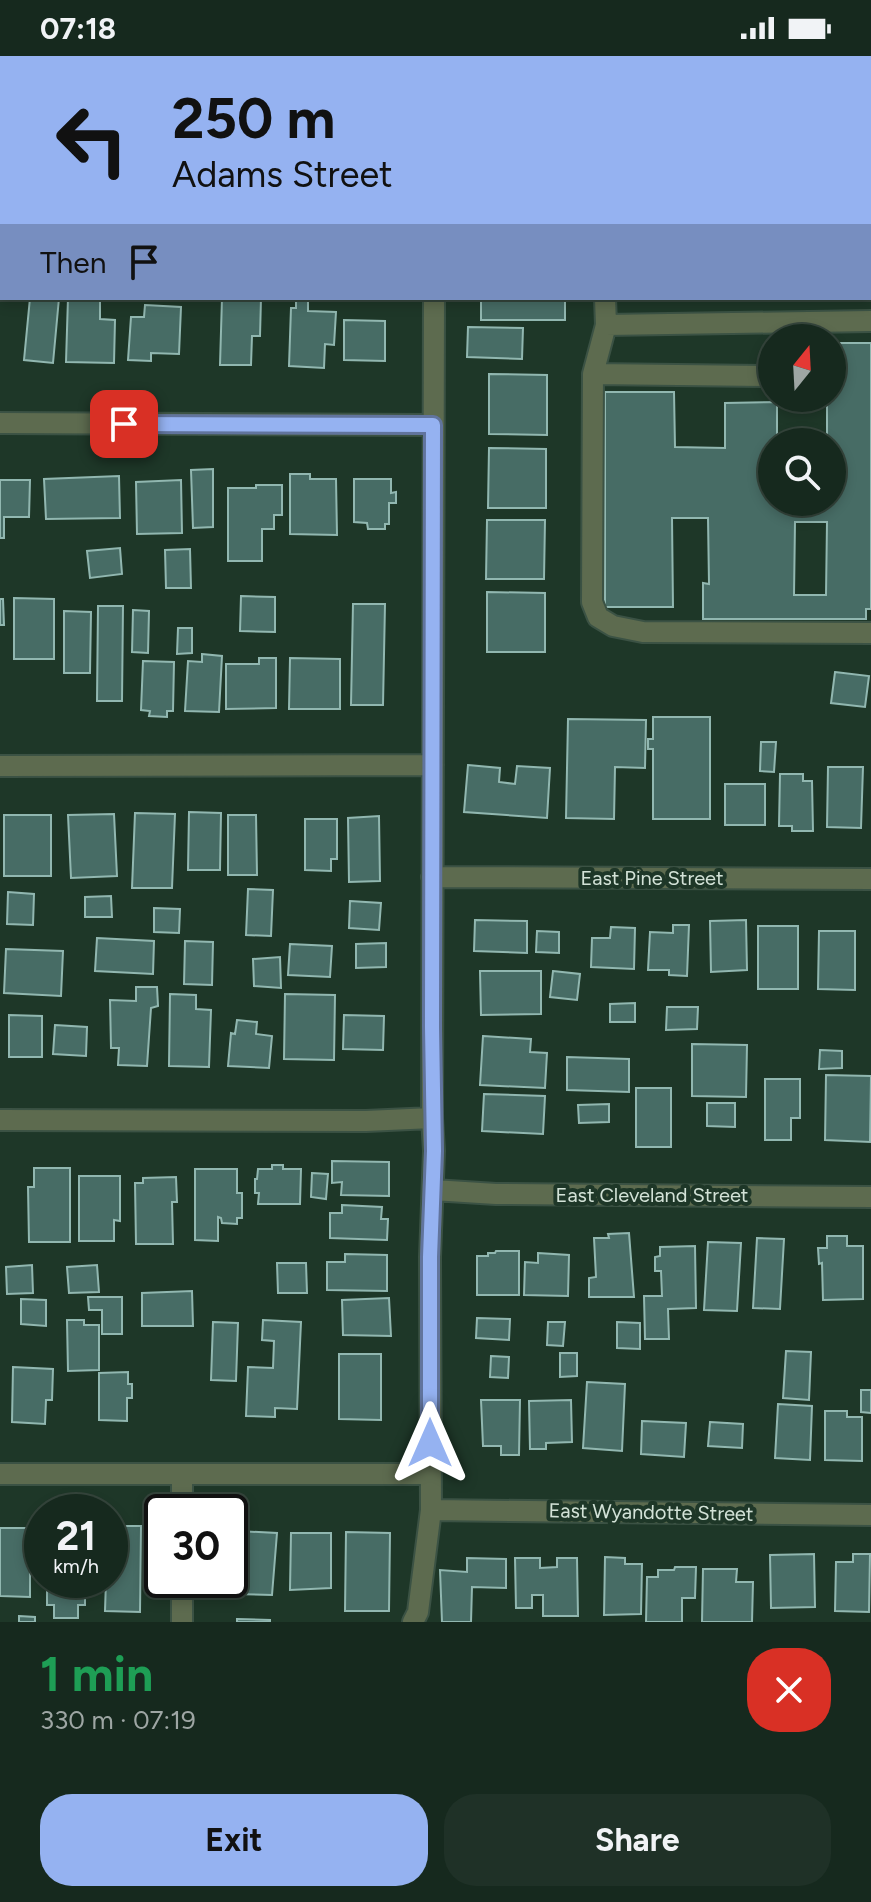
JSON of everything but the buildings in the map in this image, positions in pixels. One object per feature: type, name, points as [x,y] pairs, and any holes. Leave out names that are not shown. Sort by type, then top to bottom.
[{"type":"street","points":[[413,1622],[418,1612],[431,1510],[434,300]]},
{"type":"street","points":[[605,300],[606,325],[593,374],[592,602],[598,617],[613,626],[643,632],[871,633]]},
{"type":"street","points":[[846,325],[871,321]]},
{"type":"street","points":[[606,325],[758,329]]},
{"type":"street","points":[[593,374],[758,376]]},
{"type":"street","points":[[0,423],[433,425]]},
{"type":"street","points":[[0,766],[433,765]]},
{"type":"street","name":"East Pine Street","points":[[432,877],[871,879]]},
{"type":"street","points":[[0,1120],[366,1121],[432,1118]]},
{"type":"street","name":"East Cleveland Street","points":[[433,1190],[496,1194],[871,1197]]},
{"type":"street","points":[[0,1474],[430,1474]]},
{"type":"street","points":[[182,1474],[182,1494]]},
{"type":"street","name":"East Wyandotte Street","points":[[431,1510],[871,1515]]},
{"type":"street","points":[[182,1598],[182,1622]]},
{"type":"route","points":[[124,424],[433,425],[434,1151],[430,1257],[430,1443]]}]
